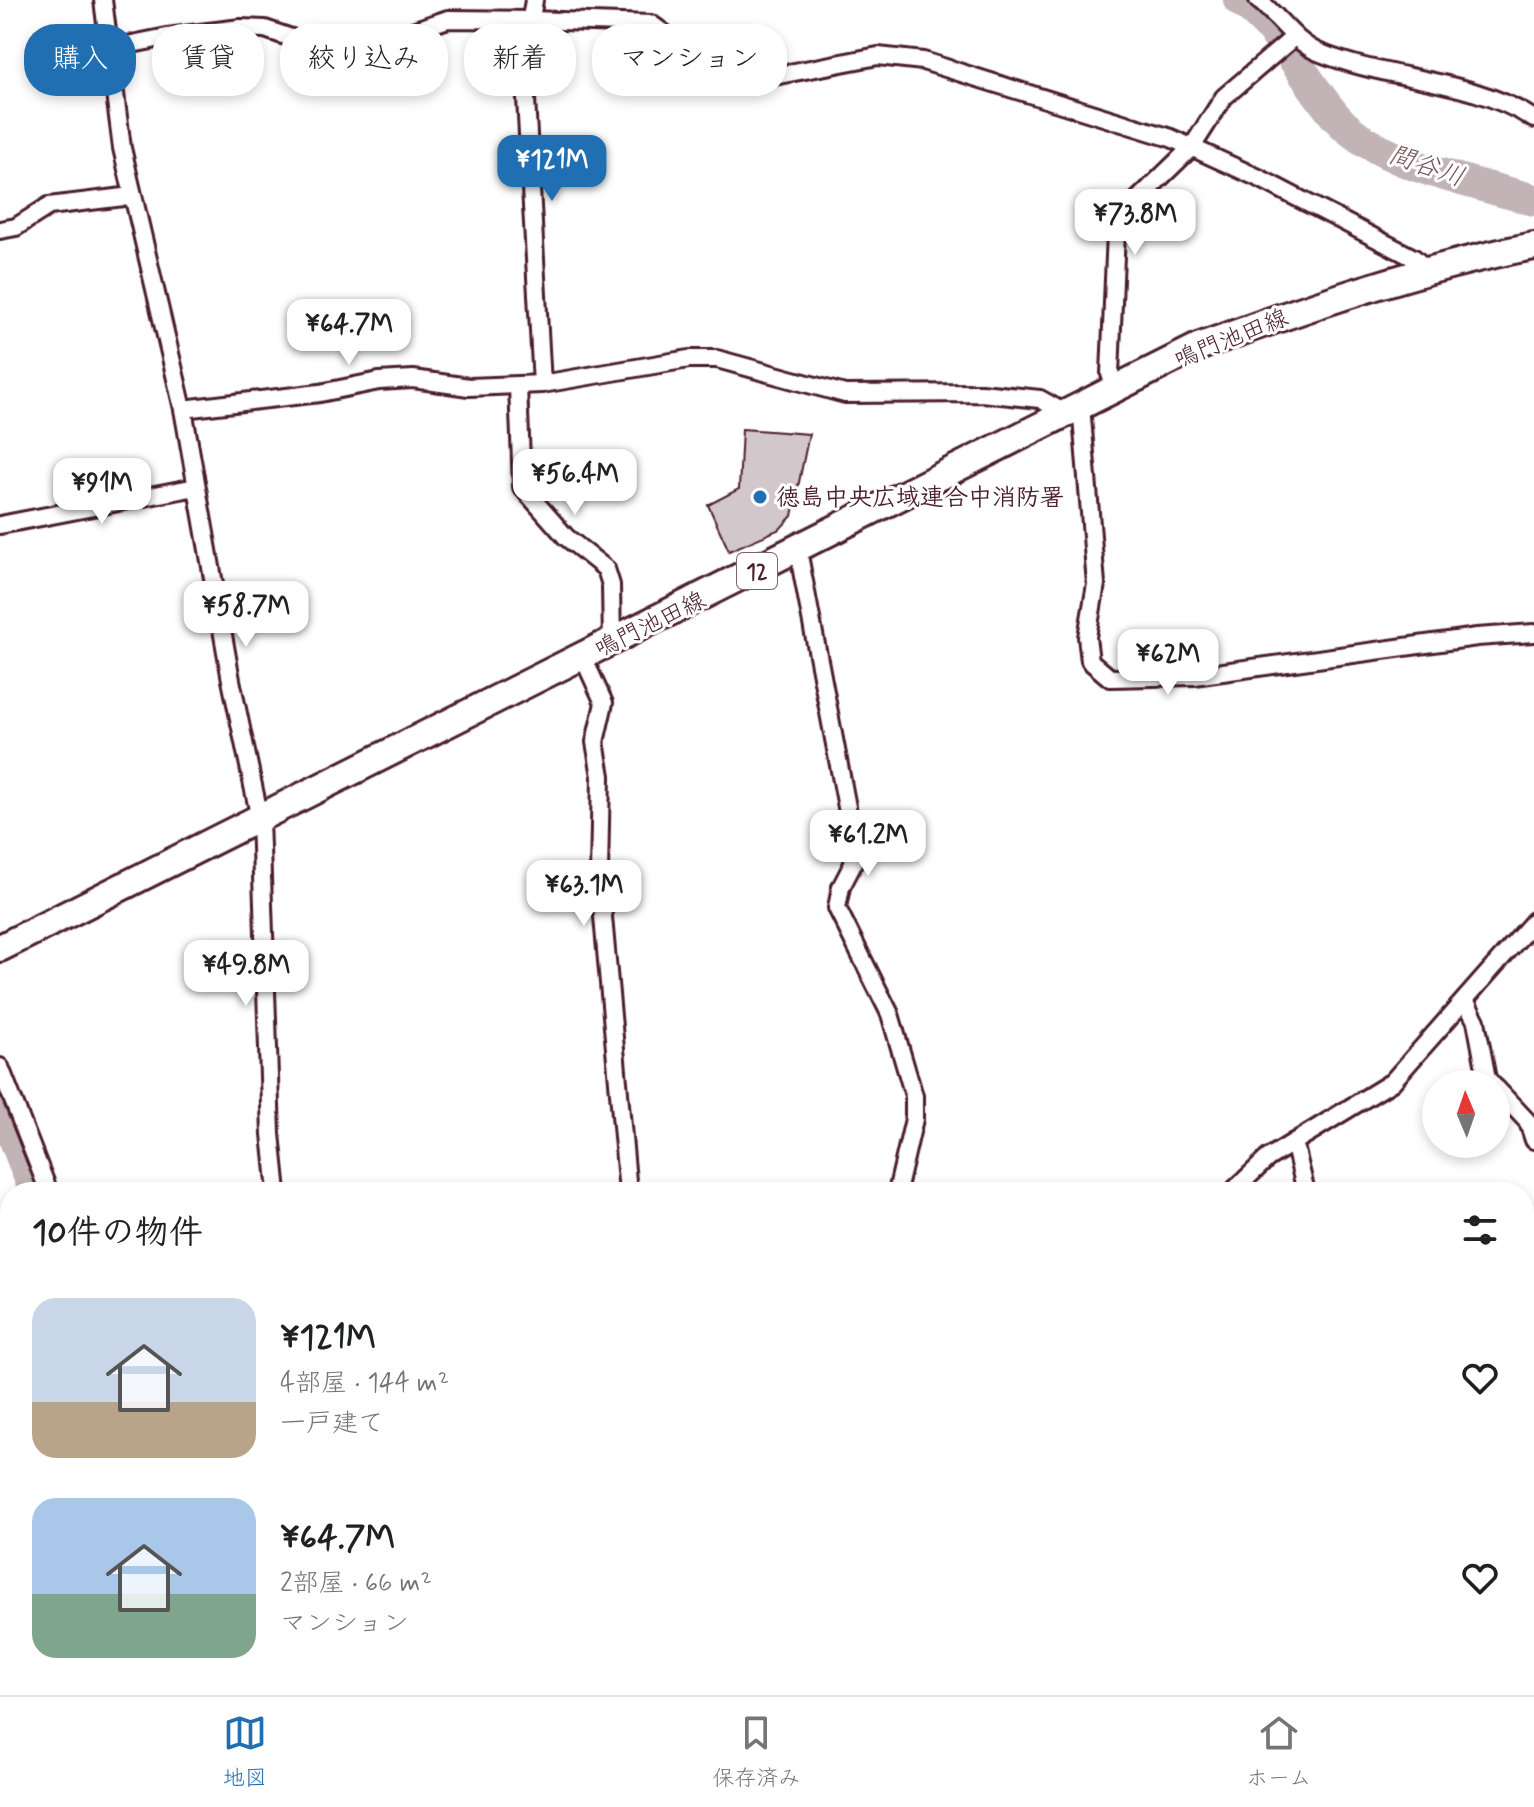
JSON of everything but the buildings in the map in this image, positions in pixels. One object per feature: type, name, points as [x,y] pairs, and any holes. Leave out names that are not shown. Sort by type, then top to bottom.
[{"type":"main road","name":"鳴門池田線","points":[[0,948],[1198,347],[1351,292],[1426,269],[1534,246]]},
{"type":"street","points":[[103,0],[108,24]]},
{"type":"street","points":[[534,0],[524,63],[542,384]]},
{"type":"street","points":[[1258,0],[1287,43],[1389,75],[1481,92],[1534,119]]},
{"type":"street","points":[[136,43],[241,28],[265,29],[303,42],[328,44],[398,36],[448,19],[531,20],[651,24],[669,37],[683,74],[700,84],[732,84],[878,56],[923,61],[1192,147],[1414,258],[1426,269]]},
{"type":"street","points":[[1116,388],[1110,374],[1116,232],[1128,209],[1192,147],[1224,97],[1287,43]]},
{"type":"street","points":[[117,96],[122,148],[183,409],[260,819],[271,1134],[276,1182]]},
{"type":"street","points":[[0,230],[16,227],[49,206],[132,196]]},
{"type":"street","points":[[183,409],[320,393],[379,381],[413,379],[469,387],[542,384],[689,359],[717,359],[845,394],[981,393],[1040,399],[1073,409],[1096,584],[1087,637],[1090,661],[1110,678],[1194,676],[1477,637],[1534,633]]},
{"type":"street","points":[[518,386],[522,487],[566,537],[606,569],[611,585],[612,643]]},
{"type":"street","points":[[0,525],[196,487]]},
{"type":"street","points":[[798,550],[854,844],[853,864],[841,887],[837,908],[890,1014],[914,1096],[914,1119],[899,1182]]},
{"type":"street","points":[[583,657],[604,703],[595,742],[601,776],[599,873],[627,1182]]},
{"type":"street","points":[[1243,1182],[1268,1158],[1392,1082],[1534,921]]},
{"type":"street","points":[[1465,1000],[1476,1021],[1485,1070]]},
{"type":"street","points":[[0,1067],[45,1182]]},
{"type":"street","points":[[1510,1103],[1528,1122],[1534,1136]]},
{"type":"street","points":[[1294,1142],[1304,1182]]},
{"type":"waterway","name":"間谷川","points":[[1239,0],[1268,26],[1325,103],[1355,135],[1377,149],[1429,170],[1534,200]]},
{"type":"waterway","points":[[0,1101],[31,1182]]},
{"type":"place","name":"徳島中央広域連合中消防署","points":[[760,497]]}]
